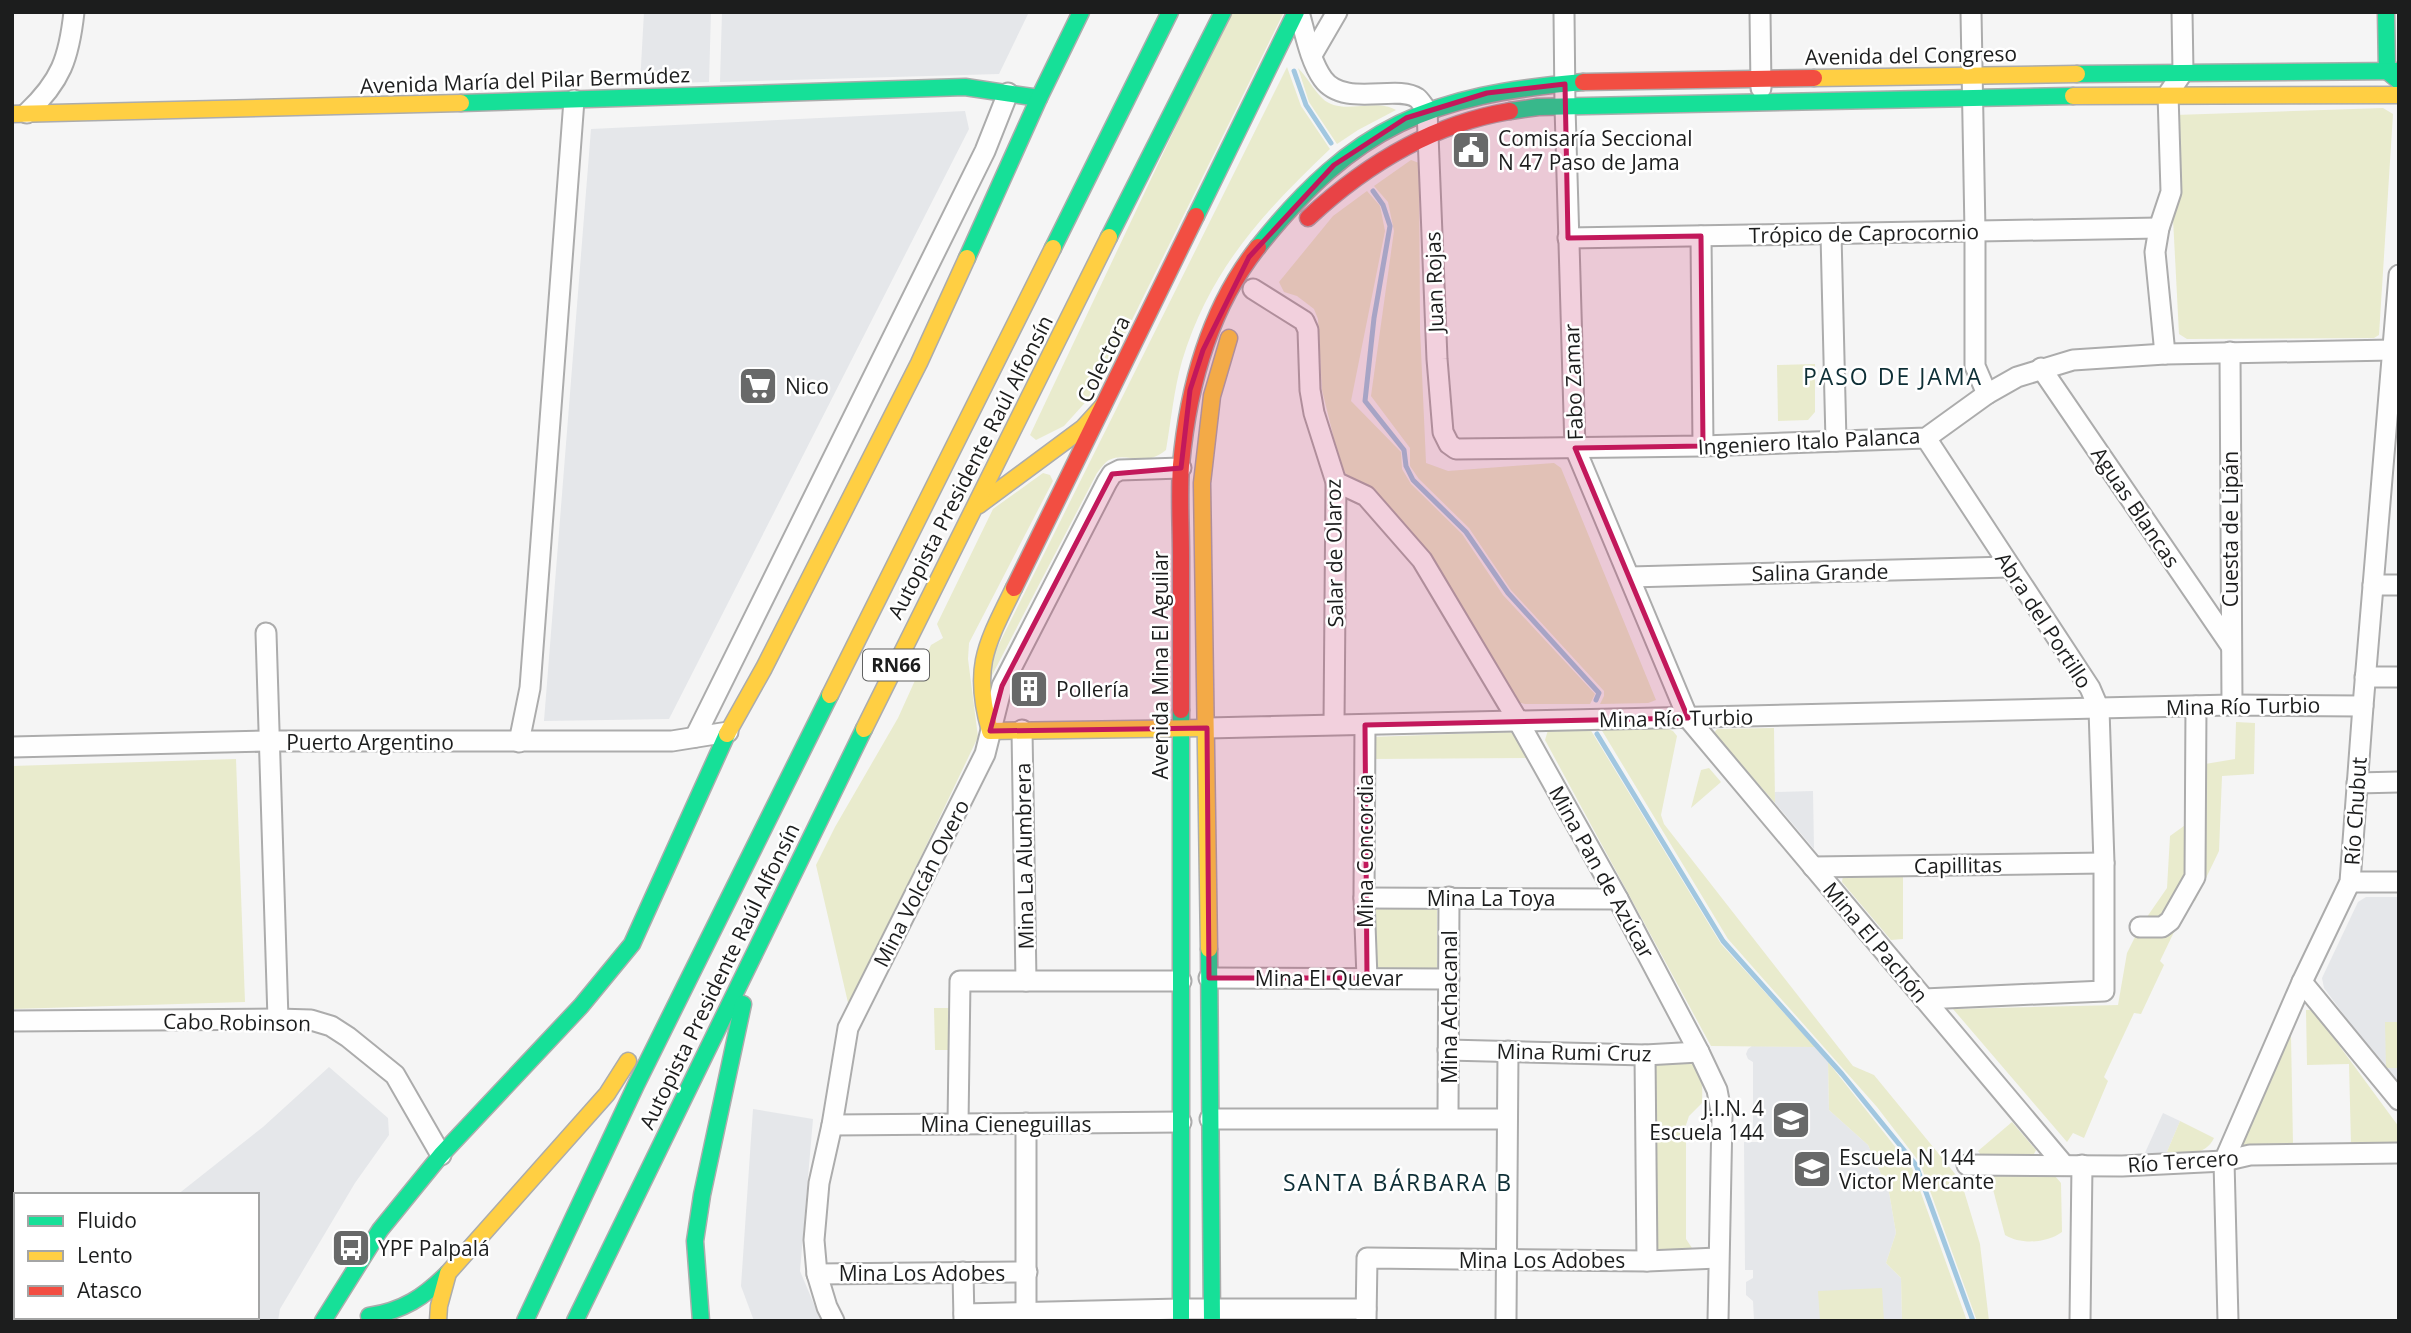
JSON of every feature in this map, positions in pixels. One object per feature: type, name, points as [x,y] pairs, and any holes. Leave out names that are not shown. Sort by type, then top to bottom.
[{"type":"main road","points":[[360,1312],[380,1230],[441,1155],[581,1006],[632,944],[728,732],[764,668],[919,363],[1039,98],[1082,12]]},
{"type":"main road","name":"Autopista Presidente Raúl Alfonsín","points":[[525,1321],[636,1085],[1170,12]]},
{"type":"main road","name":"Autopista Presidente Raúl Alfonsín","points":[[575,1321],[757,944],[1223,12]]},
{"type":"main road","name":"Colectora","points":[[990,730],[981,701],[980,669],[988,643],[1297,12]]},
{"type":"main road","points":[[2386,12],[2395,74]]},
{"type":"main road","name":"Avenida del Congreso","points":[[1427,110],[1487,93],[1565,84],[1971,74],[2395,74]]},
{"type":"main road","name":"Avenida María del Pilar Bermúdez","points":[[20,113],[574,100],[965,87],[1039,98]]},
{"type":"main road","name":"Avenida del Congreso","points":[[1430,135],[1455,124],[1501,112],[1538,107],[2168,94],[2399,95]]},
{"type":"main road","name":"Avenida Mina El Aguilar","points":[[1181,1315],[1181,468],[1184,428],[1191,390],[1203,350],[1230,286],[1276,222],[1334,165],[1359,145],[1406,118],[1427,110]]},
{"type":"main road","points":[[1295,231],[1354,177],[1403,147],[1430,135]]},
{"type":"main road","name":"Avenida Mina El Aguilar","points":[[1212,1315],[1201,468],[1210,401],[1219,364],[1258,281]]},
{"type":"main road","points":[[971,512],[1083,428],[1103,406]]},
{"type":"main road","name":"Mina Río Turbio","points":[[990,730],[1206,728]]},
{"type":"main road","points":[[323,1321],[360,1312],[393,1314],[431,1291],[607,1094],[664,1002],[782,765],[807,742]]},
{"type":"main road","points":[[701,1321],[696,1290],[697,1229],[722,1100],[757,944]]},
{"type":"main road","points":[[1181,1050],[1210,1051]]},
{"type":"main road","points":[[438,1321],[448,1273]]},
{"type":"street","points":[[20,113],[46,95],[58,78],[71,40],[74,12]]},
{"type":"street","points":[[1297,12],[1322,78],[1330,87],[1366,95],[1408,94],[1417,98],[1427,110]]},
{"type":"street","points":[[1312,55],[1337,12]]},
{"type":"street","name":"Fabo Zamar","points":[[1564,12],[1575,447],[1688,718]]},
{"type":"street","points":[[1760,12],[1761,103]]},
{"type":"street","points":[[1971,12],[1975,366],[1987,394]]},
{"type":"street","points":[[2165,354],[2155,252],[2171,192],[2168,94],[2183,72],[2182,12]]},
{"type":"street","points":[[695,737],[985,151],[1008,93]]},
{"type":"street","points":[[519,743],[530,688],[574,100]]},
{"type":"street","name":"Juan Rojas","points":[[1427,110],[1437,359],[1443,432],[1449,444],[1456,449]]},
{"type":"street","name":"Trópico de Caprocornio","points":[[1568,238],[2159,229]]},
{"type":"street","points":[[1830,234],[1836,441]]},
{"type":"street","points":[[1701,236],[1703,446]]},
{"type":"street","name":"Salar de Olaroz","points":[[1258,281],[1304,321],[1308,330],[1310,390],[1314,413],[1336,482],[1334,723]]},
{"type":"street","name":"Río Chubut","points":[[2228,1321],[2224,1161],[2302,982],[2350,882],[2373,586],[2390,477],[2393,350],[2398,285]]},
{"type":"street","name":"Ingeniero Italo Palanca","points":[[1456,449],[1703,446],[1926,438],[1987,394],[2017,377],[2073,360],[2165,354],[2393,350]]},
{"type":"street","name":"Cuesta de Lipán","points":[[2230,352],[2232,705]]},
{"type":"street","name":"Aguas Blancas","points":[[2041,368],[2231,646]]},
{"type":"street","name":"Abra del Portillo","points":[[1924,999],[2104,991],[2104,863],[2099,709],[2090,688],[1926,438]]},
{"type":"street","name":"Mina Volcán Overo","points":[[834,1321],[817,1274],[814,1240],[819,1183],[832,1125],[848,1028],[985,754],[1002,686],[1107,482],[1112,474],[1120,470],[1181,468]]},
{"type":"street","name":"Mina Pan de Azúcar","points":[[1336,482],[1366,496],[1422,560],[1517,719],[1618,899],[1717,1090],[1722,1116],[1718,1321]]},
{"type":"street","name":"Salina Grande","points":[[1630,577],[2010,567]]},
{"type":"street","points":[[2373,586],[2399,586]]},
{"type":"street","points":[[265,633],[278,1019]]},
{"type":"street","points":[[2365,677],[2399,677]]},
{"type":"street","name":"Mina Río Turbio","points":[[1206,728],[1334,723],[1365,725],[1517,719],[1688,718],[2232,705],[2363,706]]},
{"type":"street","points":[[2140,927],[2162,927],[2170,921],[2195,877],[2196,706]]},
{"type":"street","name":"Mina El Pachón","points":[[1688,718],[1924,999],[2073,1165]]},
{"type":"street","name":"Mina Concordia","points":[[1365,725],[1364,898],[1367,978]]},
{"type":"street","name":"Mina La Alumbrera","points":[[1023,730],[1026,981]]},
{"type":"street","name":"Puerto Argentino","points":[[12,747],[270,741],[672,741],[728,732]]},
{"type":"street","points":[[2357,783],[2399,782]]},
{"type":"street","name":"Capillitas","points":[[1813,867],[2104,863]]},
{"type":"street","points":[[2350,882],[2399,882]]},
{"type":"street","name":"Mina Achacanal","points":[[1448,1117],[1449,897]]},
{"type":"street","name":"Mina La Toya","points":[[1364,898],[1618,899]]},
{"type":"street","name":"Mina El Quevar","points":[[1209,978],[1449,979]]},
{"type":"street","points":[[958,1124],[960,981],[1181,981]]},
{"type":"street","points":[[2302,982],[2399,1100]]},
{"type":"street","name":"Cabo Robinson","points":[[12,1021],[278,1019],[311,1020],[331,1026],[395,1075],[441,1155]]},
{"type":"street","name":"Mina Rumi Cruz","points":[[1448,1050],[1645,1055],[1699,1052]]},
{"type":"street","points":[[1506,1321],[1508,1051]]},
{"type":"street","points":[[1645,1055],[1647,1261]]},
{"type":"street","points":[[1210,1119],[1506,1119]]},
{"type":"street","name":"Mina Cieneguillas","points":[[832,1125],[1181,1122]]},
{"type":"street","points":[[1026,1124],[1026,1314]]},
{"type":"street","name":"Río Tercero","points":[[1967,1165],[2224,1161],[2250,1156],[2399,1153]]},
{"type":"street","points":[[2073,1165],[2080,1321]]},
{"type":"street","name":"Mina Los Adobes","points":[[964,1318],[1026,1314],[1366,1315],[1367,1258],[1647,1261],[1718,1258]]},
{"type":"street","points":[[963,1272],[964,1318]]},
{"type":"street","name":"Mina Los Adobes","points":[[817,1274],[1027,1272]]},
{"type":"highlighted area","points":[[1565,84],[1568,238],[1701,236],[1703,446],[1575,448],[1688,718],[1365,725],[1367,978],[1209,978],[1207,728],[990,731],[1002,686],[1112,474],[1181,468],[1190,390],[1203,350],[1249,257],[1334,165],[1406,118],[1487,93]]},
{"type":"shaded area","points":[[644,12],[711,12],[709,82],[640,84]]},
{"type":"shaded area","points":[[722,12],[1029,12],[999,74],[720,82]]},
{"type":"shaded area","points":[[965,111],[969,129],[669,719],[544,721],[591,129]]},
{"type":"shaded area","points":[[1813,791],[1814,849],[1775,803],[1775,792]]},
{"type":"shaded area","points":[[2366,897],[2399,897],[2399,1089],[2324,988],[2322,978],[2358,902]]},
{"type":"shaded area","name":"Escuela N 144 Victor Mercante","points":[[1752,1046],[1815,1047],[1828,1062],[1829,1110],[1868,1145],[1889,1192],[1896,1233],[1886,1263],[1901,1278],[1902,1321],[1754,1321],[1753,1301],[1746,1295],[1746,1282],[1753,1278],[1753,1270],[1745,1270],[1744,1142],[1758,1142],[1758,1135],[1753,1134],[1753,1062],[1746,1054]]},
{"type":"shaded area","points":[[329,1067],[388,1118],[389,1135],[355,1183],[280,1309],[278,1321],[137,1321],[259,1319],[259,1193],[180,1193],[263,1127]]},
{"type":"shaded area","points":[[753,1109],[813,1119],[800,1271],[821,1321],[754,1321],[741,1286]]},
{"type":"shaded area","points":[[2163,1113],[2180,1121],[2166,1154],[2144,1155]]},
{"type":"green space","points":[[1230,12],[1284,12],[1127,330],[1092,395],[1064,426],[1036,440],[1030,435]]},
{"type":"green space","points":[[1287,67],[1301,106],[1330,149],[1261,220],[1223,270],[1194,328],[1182,361],[1166,450],[1150,458],[1116,458],[1107,461],[1099,470],[987,685],[988,666]]},
{"type":"green space","points":[[1298,68],[1322,98],[1330,103],[1348,107],[1377,105],[1396,110],[1337,144],[1309,102]]},
{"type":"green space","points":[[2383,108],[2393,114],[2379,335],[2374,338],[2187,339],[2179,334],[2168,122],[2175,115]]},
{"type":"green space","points":[[1411,160],[1419,163],[1420,329],[1426,463],[1448,471],[1554,463],[1561,468],[1656,700],[1648,703],[1600,704],[1604,691],[1511,590],[1469,528],[1419,479],[1410,466],[1410,448],[1371,396],[1394,231],[1388,202],[1374,186]]},
{"type":"green space","points":[[1367,191],[1380,206],[1385,231],[1351,401],[1401,452],[1402,469],[1411,484],[1462,534],[1503,595],[1595,694],[1590,704],[1525,704],[1514,701],[1341,467],[1322,390],[1318,319],[1314,309],[1297,296],[1284,292],[1279,282],[1333,216]]},
{"type":"green space","points":[[1815,364],[1815,412],[1808,420],[1778,421],[1777,365]]},
{"type":"green space","points":[[1043,473],[1050,475],[1053,481],[969,643],[968,659],[978,737],[849,1007],[816,865],[898,718],[931,645],[943,638],[937,624],[993,509]]},
{"type":"green space","points":[[2236,722],[2255,723],[2254,774],[2222,776],[2219,851],[2195,901],[2190,899],[2160,961],[2164,965],[2141,1014],[2134,1013],[2104,1077],[2108,1081],[2084,1138],[2073,1133],[2067,1142],[1953,1009],[2118,1005],[2127,953],[2140,927],[2167,888],[2170,836],[2195,818],[2205,764],[2235,759]]},
{"type":"green space","points":[[1666,728],[1677,736],[1661,815],[1664,824],[1853,1066],[1874,1075],[1961,1181],[1980,1244],[1989,1321],[1977,1321],[1920,1163],[1877,1107],[1728,939],[1601,729]]},
{"type":"green space","points":[[1774,728],[1775,803],[1714,733],[1717,729]]},
{"type":"green space","points":[[1590,729],[1721,944],[1815,1047],[1711,1046],[1545,740],[1548,730]]},
{"type":"green space","points":[[1510,732],[1515,735],[1527,758],[1371,759],[1371,737]]},
{"type":"green space","points":[[236,759],[245,1002],[12,1009],[12,766]]},
{"type":"green space","points":[[1709,768],[1721,782],[1691,808],[1701,770]]},
{"type":"green space","points":[[1843,875],[1903,875],[1903,939],[1891,940],[1842,882]]},
{"type":"green space","points":[[1369,901],[1437,903],[1437,971],[1370,971]]},
{"type":"green space","points":[[934,1008],[952,1008],[953,1050],[935,1050]]},
{"type":"green space","points":[[2306,1010],[2313,1010],[2399,1127],[2399,1143],[2351,1144],[2349,1064],[2307,1065]]},
{"type":"green space","points":[[2385,1022],[2399,1022],[2399,1068],[2386,1068]]},
{"type":"green space","points":[[2291,1035],[2293,1145],[2244,1146],[2241,1142]]},
{"type":"green space","points":[[1651,1060],[1689,1060],[1697,1069],[1701,1080],[1702,1103],[1689,1116],[1686,1125],[1686,1239],[1694,1251],[1652,1251]]},
{"type":"green space","points":[[1828,1062],[1912,1168],[1967,1321],[1902,1321],[1901,1278],[1886,1263],[1896,1233],[1889,1192],[1868,1145],[1829,1110]]},
{"type":"green space","points":[[2180,1121],[2214,1138],[2200,1151],[2166,1154]]},
{"type":"green space","points":[[2012,1122],[2036,1150],[2032,1158],[1981,1155],[1978,1151]]},
{"type":"green space","points":[[1994,1173],[2055,1176],[2061,1183],[2062,1232],[2049,1239],[2034,1241],[2005,1235],[1990,1178]]},
{"type":"green space","points":[[1882,1288],[1884,1321],[1820,1321],[1818,1291]]},
{"type":"waterway","points":[[1294,71],[1306,105],[1331,143]]},
{"type":"waterway","points":[[1373,191],[1383,205],[1390,226],[1374,318],[1365,401],[1404,450],[1406,466],[1413,480],[1466,532],[1508,593],[1599,693],[1596,700]]},
{"type":"waterway","points":[[1597,734],[1723,941],[1842,1074],[1916,1165],[1973,1321]]},
{"type":"traffic: fast","points":[[967,258],[1081,12]]},
{"type":"traffic: fast","points":[[1053,248],[1170,12]]},
{"type":"traffic: fast","points":[[1109,237],[1223,12]]},
{"type":"traffic: fast","points":[[1196,216],[1296,12]]},
{"type":"traffic: fast","points":[[2386,12],[2387,71],[2399,81]]},
{"type":"traffic: fast","points":[[2077,74],[2399,71]]},
{"type":"traffic: fast","points":[[1258,247],[1294,205],[1328,172],[1363,145],[1400,124],[1439,108],[1481,96],[1583,82]]},
{"type":"traffic: fast","points":[[461,103],[965,87],[1039,98]]},
{"type":"traffic: fast","points":[[1510,111],[1538,107],[2073,96]]},
{"type":"traffic: fast","points":[[525,1321],[636,1085],[830,695]]},
{"type":"traffic: fast","points":[[1181,710],[1181,1321]]},
{"type":"traffic: fast","points":[[575,1321],[864,729]]},
{"type":"traffic: fast","points":[[323,1321],[380,1230],[441,1155],[581,1006],[632,944],[727,734]]},
{"type":"traffic: fast","points":[[1209,949],[1212,1321]]},
{"type":"traffic: fast","points":[[701,1321],[695,1241],[702,1195],[743,1004]]},
{"type":"traffic: fast","points":[[372,1321],[369,1316],[403,1307],[448,1273]]},
{"type":"traffic: slow","points":[[1814,78],[2077,74]]},
{"type":"traffic: slow","points":[[2073,96],[2399,95]]},
{"type":"traffic: slow","points":[[12,114],[461,103]]},
{"type":"traffic: slow","points":[[864,729],[1109,237]]},
{"type":"traffic: slow","points":[[830,695],[1053,248]]},
{"type":"traffic: slow","points":[[727,734],[764,668],[919,363],[967,258]]},
{"type":"traffic: slow","points":[[1209,949],[1202,483],[1212,396],[1229,338]]},
{"type":"traffic: slow","points":[[979,505],[1083,428],[1103,406]]},
{"type":"traffic: slow","points":[[1014,588],[989,641],[982,673],[982,690],[990,731],[1204,728]]},
{"type":"traffic: slow","points":[[438,1321],[448,1273],[607,1094],[628,1061]]},
{"type":"traffic: jam","points":[[1583,82],[1814,78]]},
{"type":"traffic: jam","points":[[1308,218],[1376,164],[1401,150],[1454,126],[1510,111]]},
{"type":"traffic: jam","points":[[1014,588],[1196,216]]},
{"type":"traffic: jam","points":[[1181,710],[1180,476],[1184,436],[1196,378],[1214,323],[1226,296],[1258,247]]},
{"type":"place","name":"Comisaría Seccional N 47 Paso de Jama","points":[[1471,150]]},
{"type":"place","name":"Nico","points":[[758,386]]},
{"type":"place","name":"Pollería","points":[[1029,689]]},
{"type":"place","name":"J.I.N. 4 Escuela 144","points":[[1791,1120]]},
{"type":"place","name":"Escuela N 144 Victor Mercante","points":[[1812,1169]]},
{"type":"place","name":"YPF Palpalá","points":[[351,1248]]},
{"type":"district","name":"PASO DE JAMA","points":[[1893,376]]},
{"type":"district","name":"SANTA BÁRBARA B","points":[[1398,1182]]}]
